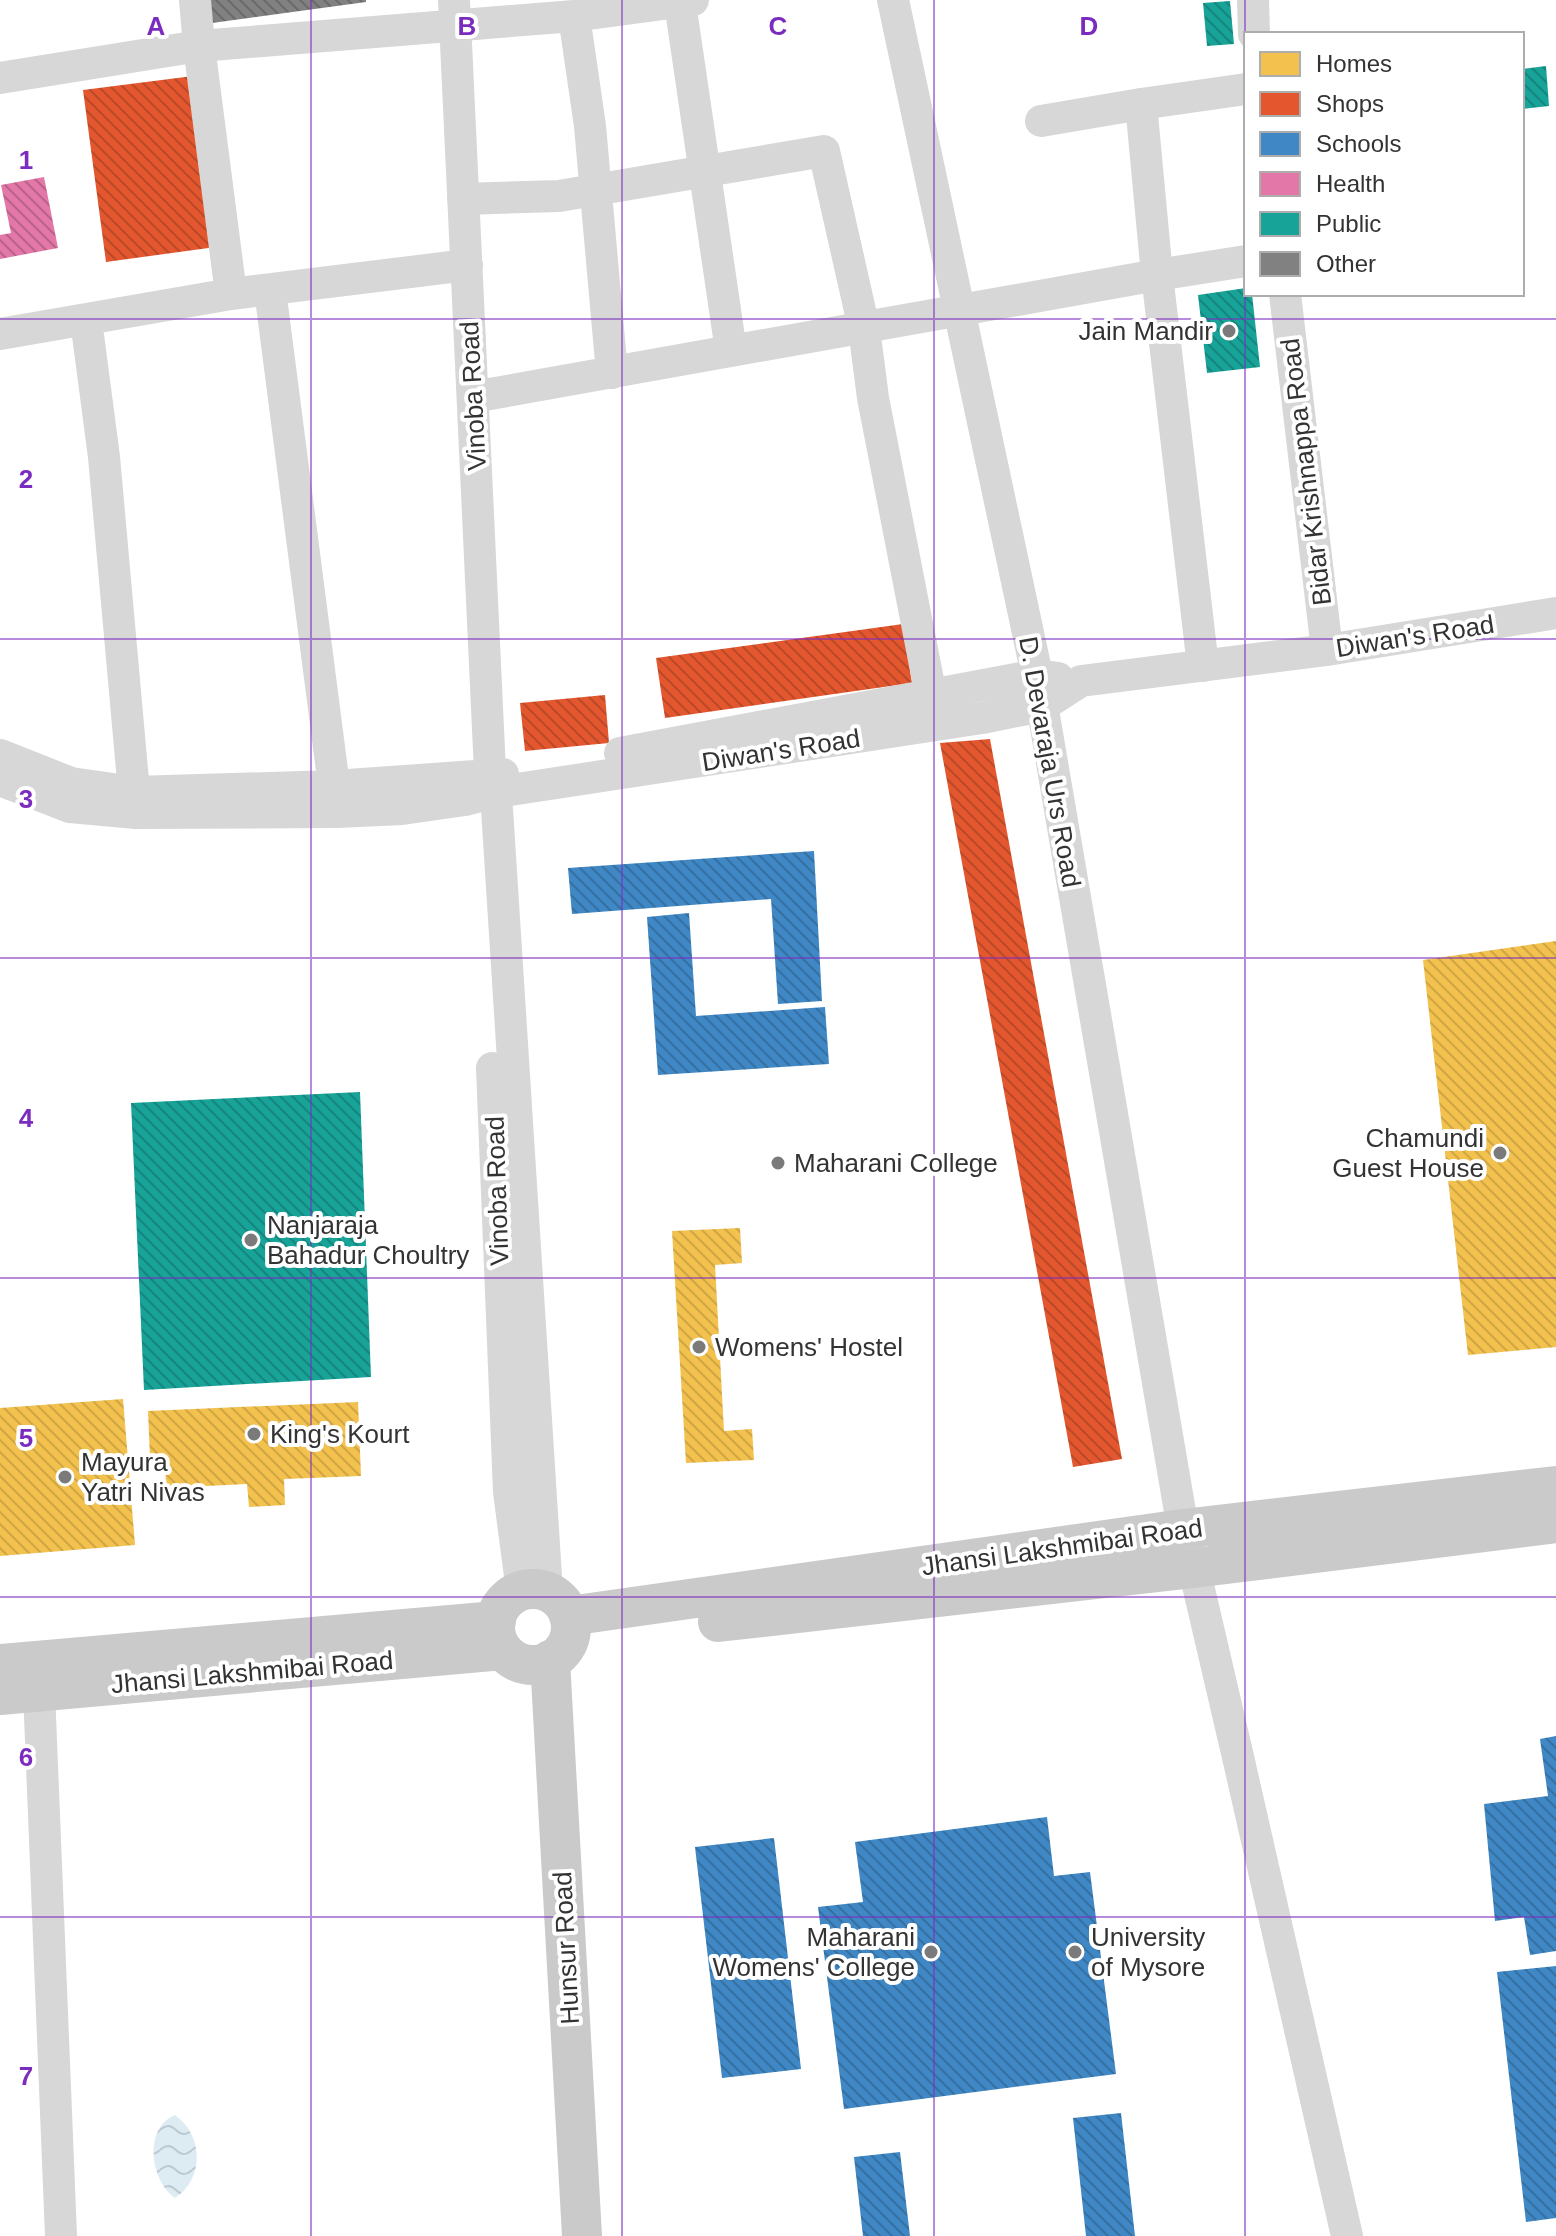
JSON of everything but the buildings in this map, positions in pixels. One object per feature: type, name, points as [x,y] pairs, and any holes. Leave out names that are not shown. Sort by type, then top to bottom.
[{"type":"main road","name":"Jhansi Lakshmibai Road","points":[[0,1695],[535,1629],[1183,1529],[1556,1486]]},
{"type":"main road","name":"Jhansi Lakshmibai Road","points":[[0,1664],[535,1629],[1194,1568],[1556,1523]]},
{"type":"main road","points":[[535,1629],[555,2236]]},
{"type":"main road","name":"Hunsur Road","points":[[535,1629],[582,2236]]},
{"type":"street","points":[[195,0],[231,294]]},
{"type":"street","name":"D. Devaraja Urs Road","points":[[893,0],[1039,691],[1183,1529],[1347,2236]]},
{"type":"street","points":[[1253,0],[1254,32]]},
{"type":"street","points":[[0,78],[199,46],[455,12],[574,16],[686,1],[705,173],[731,351]]},
{"type":"street","name":"Vinoba Road","points":[[455,12],[490,785],[480,809],[509,1492],[535,1629]]},
{"type":"street","points":[[574,16],[590,126],[612,373]]},
{"type":"street","points":[[1041,121],[1244,89]]},
{"type":"street","points":[[1141,104],[1157,275],[1203,666]]},
{"type":"street","points":[[463,199],[559,196],[824,151],[864,328],[873,398],[934,711]]},
{"type":"street","points":[[473,397],[1244,261]]},
{"type":"street","points":[[0,334],[231,294],[467,265]]},
{"type":"street","points":[[270,290],[334,786]]},
{"type":"street","name":"Bidar Krishnappa Road","points":[[1285,296],[1327,650]]},
{"type":"street","points":[[86,320],[104,457],[134,792]]},
{"type":"street","name":"Diwan's Road","points":[[0,780],[70,807],[136,813],[402,809],[465,800],[490,785],[934,711],[1081,681],[1327,650],[1556,613]]},
{"type":"street","points":[[0,755],[71,783],[134,792],[490,785]]},
{"type":"street","points":[[39,1691],[61,2236]]},
{"type":"water","points":[[175,2115],[191,2134],[197,2156],[192,2179],[175,2198],[160,2180],[154,2142],[165,2122]]},
{"type":"place","name":"Jain Mandir","points":[[1229,331]]},
{"type":"place","name":"Chamundi Guest House","points":[[1500,1153]]},
{"type":"place","name":"Maharani College","points":[[778,1163]]},
{"type":"place","name":"Nanjaraja Bahadur Choultry","points":[[251,1240]]},
{"type":"place","name":"Womens' Hostel","points":[[699,1347]]},
{"type":"place","name":"King's Kourt","points":[[254,1434]]},
{"type":"place","name":"Mayura Yatri Nivas","points":[[65,1477]]},
{"type":"place","name":"Maharani Womens' College","points":[[931,1952]]},
{"type":"place","name":"University of Mysore","points":[[1075,1952]]}]
